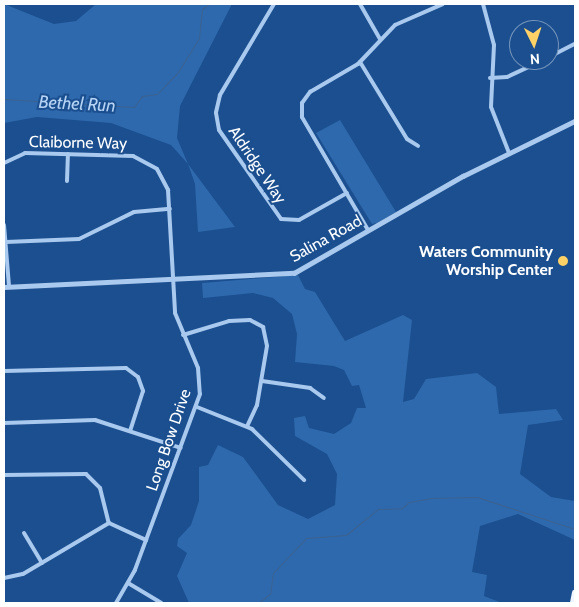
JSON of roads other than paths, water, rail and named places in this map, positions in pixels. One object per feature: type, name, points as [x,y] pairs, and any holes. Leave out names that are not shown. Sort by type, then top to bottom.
[{"type":"main road","points":[[574,603],[575,593]]},
{"type":"street","name":"Aldridge Way","points":[[274,4],[220,95],[218,128],[281,219],[300,220],[347,193]]},
{"type":"street","points":[[360,4],[380,39]]},
{"type":"street","points":[[368,230],[301,108],[310,92],[360,62],[380,39],[401,21],[443,4]]},
{"type":"street","points":[[483,4],[494,45],[490,78],[494,119],[508,153]]},
{"type":"street","points":[[559,52],[575,44]]},
{"type":"street","points":[[360,62],[407,139],[418,146]]},
{"type":"street","points":[[490,78],[507,77],[522,70]]},
{"type":"street","name":"Salina Road","points":[[6,287],[294,273],[508,153],[575,121]]},
{"type":"street","name":"Claiborne Way","points":[[4,163],[25,154],[127,155],[149,162],[165,182],[170,209],[173,279]]},
{"type":"street","points":[[67,181],[68,154]]},
{"type":"street","points":[[6,242],[79,239],[134,212],[170,209]]},
{"type":"street","points":[[4,225],[6,287]]},
{"type":"street","name":"Long Bow Drive","points":[[116,603],[128,583],[146,540],[197,407],[200,373],[175,313],[173,279]]},
{"type":"street","points":[[183,335],[212,323],[257,322],[268,338],[262,381],[247,426]]},
{"type":"street","points":[[4,371],[126,368],[138,377],[144,394],[131,429]]},
{"type":"street","points":[[262,381],[310,388],[324,398]]},
{"type":"street","points":[[197,407],[247,426],[304,480]]},
{"type":"street","points":[[4,423],[86,419],[131,429],[181,448]]},
{"type":"street","points":[[4,475],[86,474],[100,488],[109,523]]},
{"type":"street","points":[[109,523],[146,540]]},
{"type":"street","points":[[4,578],[42,563],[109,523]]},
{"type":"street","points":[[24,533],[42,563]]},
{"type":"street","points":[[128,583],[161,603]]},
{"type":"waterway","name":"Bethel Run","points":[[4,99],[134,107],[142,96],[157,94],[178,72],[199,38],[202,9],[209,4]]},
{"type":"waterway","points":[[258,603],[270,594],[273,573],[306,538],[346,535],[378,509],[402,508],[409,502],[432,498],[477,497],[575,529]]},
{"type":"place","name":"Waters Community Worship Center","points":[[563,261]]}]
